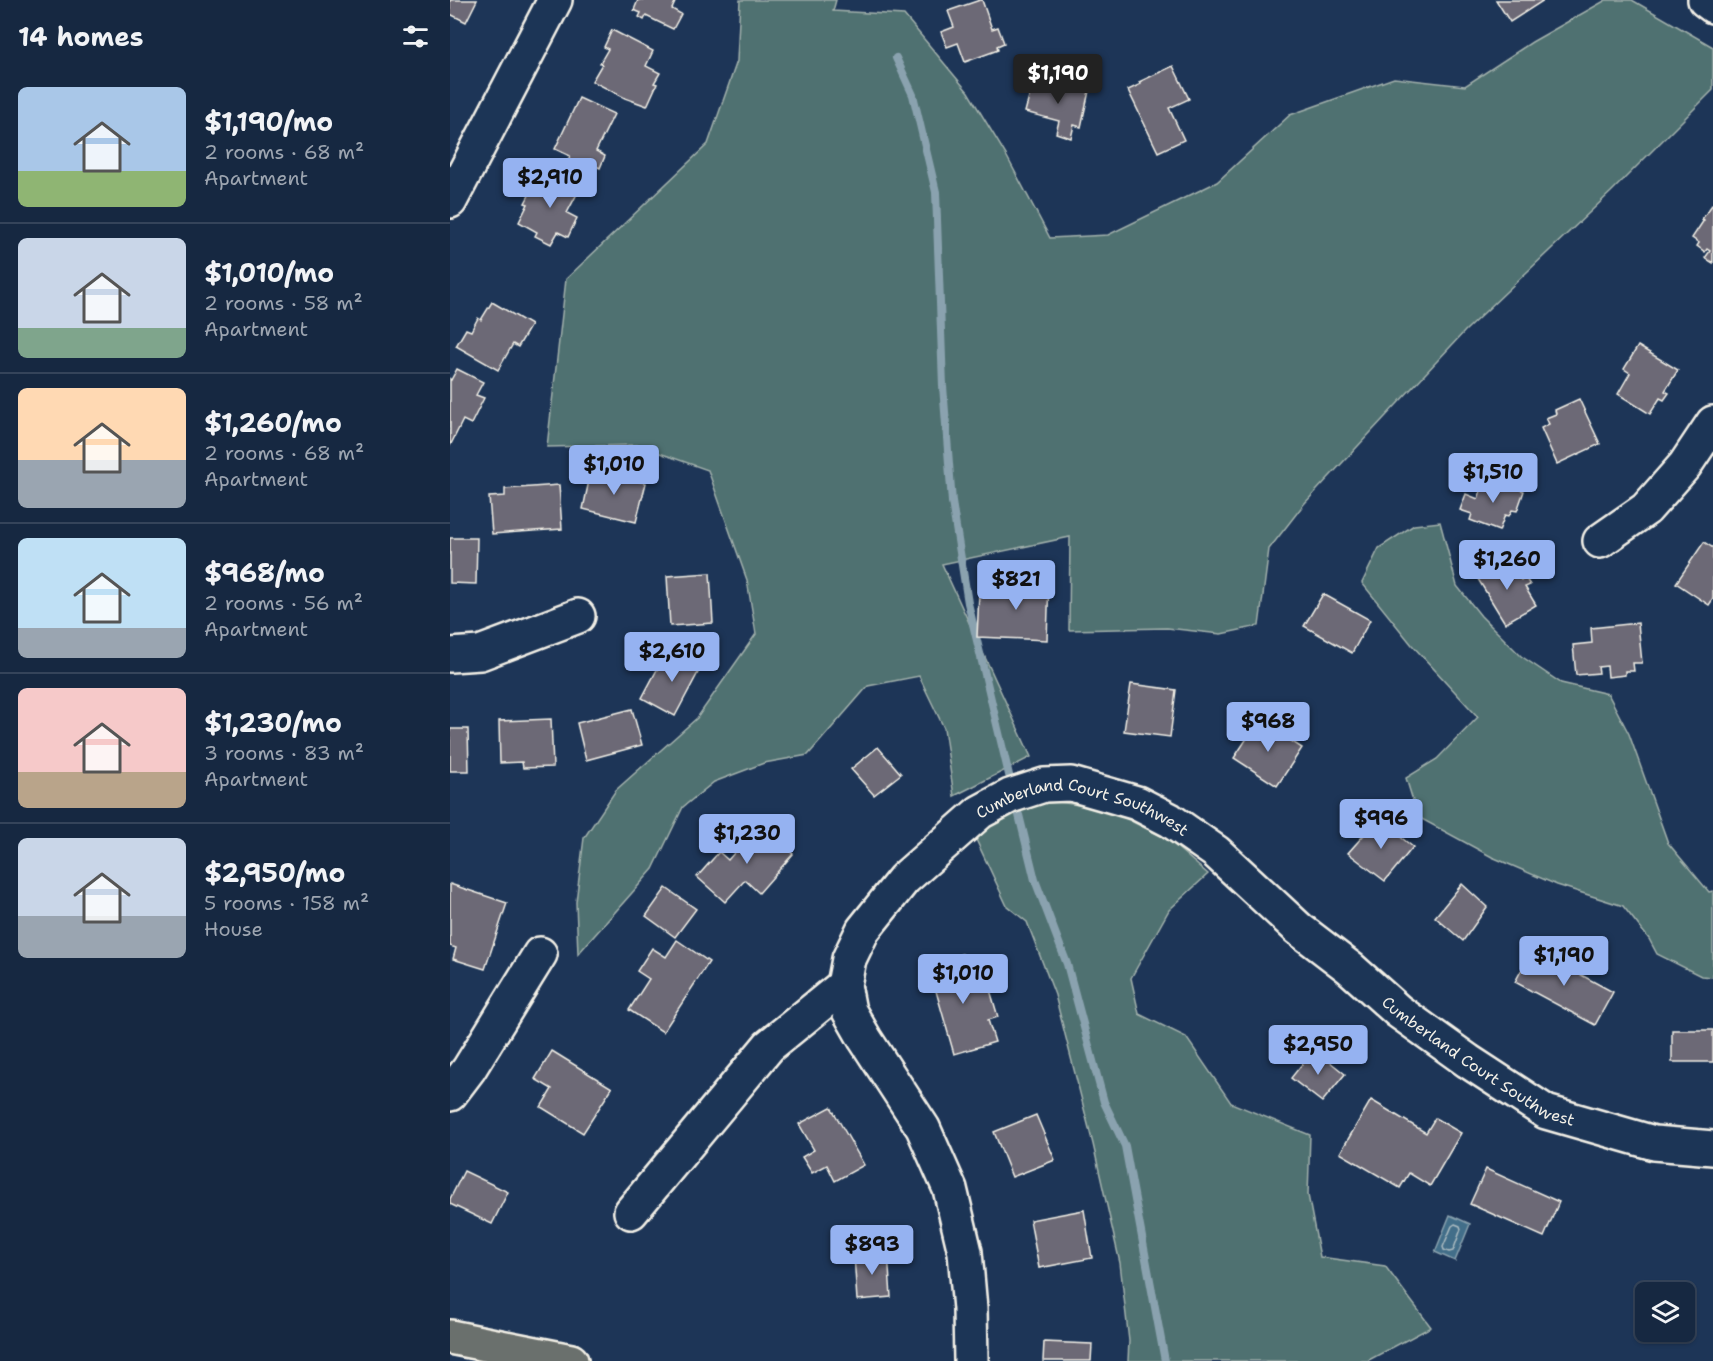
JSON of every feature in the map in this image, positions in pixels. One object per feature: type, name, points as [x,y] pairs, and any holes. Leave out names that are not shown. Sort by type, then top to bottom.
[{"type":"highway","points":[[450,1337],[571,1361]]},
{"type":"street","points":[[450,201],[555,0]]},
{"type":"street","points":[[1705,0],[1713,6]]},
{"type":"street","points":[[1600,541],[1646,509],[1685,465],[1713,423]]},
{"type":"street","points":[[450,655],[480,652],[578,616]]},
{"type":"street","name":"Cumberland Court Southwest","points":[[971,1361],[970,1309],[965,1252],[950,1189],[923,1128],[849,1011],[844,985],[849,958],[863,930],[904,879],[980,812],[1010,796],[1044,785],[1071,784],[1137,803],[1170,820],[1216,852],[1299,929],[1350,968],[1398,1011],[1468,1061],[1546,1112],[1654,1143],[1713,1148]]},
{"type":"street","points":[[450,1094],[460,1062],[540,954]]},
{"type":"street","points":[[631,1212],[769,1046],[844,985]]},
{"type":"green space","points":[[740,0],[836,0],[833,11],[904,15],[968,92],[1006,155],[1050,238],[1108,235],[1217,182],[1290,115],[1394,78],[1465,86],[1532,42],[1606,0],[1632,0],[1713,47],[1713,90],[1611,192],[1465,331],[1304,504],[1269,549],[1259,626],[1221,634],[1167,628],[1069,630],[1070,537],[942,564],[1031,757],[954,796],[944,728],[919,676],[868,686],[808,755],[764,763],[714,782],[683,807],[653,869],[578,954],[576,902],[584,838],[616,790],[697,718],[756,634],[747,580],[708,470],[637,445],[547,447],[566,279],[708,144],[737,61]]},
{"type":"green space","points":[[1440,522],[1457,586],[1481,616],[1521,656],[1561,683],[1608,694],[1629,734],[1668,843],[1709,892],[1713,891],[1713,977],[1701,976],[1657,954],[1649,939],[1623,906],[1557,885],[1492,857],[1418,817],[1406,778],[1437,759],[1478,717],[1412,645],[1362,583],[1379,548],[1414,525]]},
{"type":"green space","points":[[1058,802],[1107,809],[1167,839],[1208,874],[1169,910],[1131,978],[1139,1014],[1186,1037],[1231,1103],[1310,1135],[1308,1195],[1320,1257],[1385,1266],[1431,1327],[1367,1361],[1128,1361],[1129,1341],[1120,1263],[1093,1144],[1055,995],[1027,922],[1007,906],[973,833],[1030,804]]},
{"type":"water","points":[[1450,1215],[1470,1224],[1455,1261],[1435,1252]]},
{"type":"building","points":[[450,0],[477,0],[466,22],[450,14]]},
{"type":"building","points":[[638,0],[676,0],[672,9],[681,14],[673,29],[646,16],[644,20],[639,17],[641,13],[634,10]]},
{"type":"building","points":[[982,0],[992,29],[998,27],[1004,43],[997,46],[998,50],[965,62],[958,43],[947,47],[941,32],[954,27],[948,11]]},
{"type":"building","points":[[1496,0],[1544,0],[1510,22]]},
{"type":"building","points":[[612,30],[653,51],[646,66],[660,73],[654,83],[657,84],[647,106],[625,98],[592,81],[608,49],[604,47]]},
{"type":"building","points":[[1173,66],[1189,99],[1169,108],[1184,140],[1158,152],[1128,90],[1141,84],[1139,82]]},
{"type":"building","points":[[1034,79],[1089,91],[1081,127],[1074,125],[1071,138],[1056,133],[1059,121],[1025,112]]},
{"type":"building","points":[[579,98],[614,114],[596,151],[605,156],[600,168],[589,163],[586,170],[568,161],[570,156],[555,149]]},
{"type":"building","points":[[546,172],[579,190],[567,213],[577,218],[568,237],[558,232],[551,244],[535,236],[537,232],[519,222],[528,204],[525,203],[536,182],[539,184]]},
{"type":"building","points":[[1712,205],[1713,263],[1705,258],[1710,251],[1707,249],[1705,252],[1692,238]]},
{"type":"building","points":[[492,302],[531,325],[518,347],[513,344],[498,370],[456,346],[466,329],[471,331],[478,318],[481,320]]},
{"type":"building","points":[[1638,346],[1678,370],[1665,391],[1669,393],[1664,400],[1660,398],[1650,414],[1618,394],[1630,373],[1624,369]]},
{"type":"building","points":[[457,369],[483,382],[476,395],[484,398],[471,424],[463,420],[450,446],[450,379]]},
{"type":"building","points":[[1579,399],[1600,444],[1557,464],[1541,428],[1549,424],[1546,418],[1556,414],[1555,410]]},
{"type":"building","points":[[591,471],[646,483],[636,522],[583,509]]},
{"type":"building","points":[[1486,477],[1524,491],[1517,511],[1512,510],[1509,516],[1505,515],[1499,531],[1470,520],[1472,514],[1460,510],[1466,494],[1478,499]]},
{"type":"building","points":[[559,485],[562,529],[492,534],[489,497],[505,496],[505,489]]},
{"type":"building","points":[[450,538],[477,538],[476,584],[450,583]]},
{"type":"building","points":[[1704,542],[1713,548],[1713,599],[1709,605],[1676,583]]},
{"type":"building","points":[[1509,560],[1521,580],[1525,577],[1530,585],[1525,587],[1536,605],[1505,623],[1478,579]]},
{"type":"building","points":[[710,573],[713,623],[670,626],[667,576]]},
{"type":"building","points":[[1009,578],[1049,579],[1047,640],[977,637],[979,593],[1008,594]]},
{"type":"building","points":[[1323,594],[1370,620],[1352,653],[1304,626]]},
{"type":"building","points":[[1638,623],[1642,663],[1633,663],[1634,671],[1625,671],[1625,675],[1608,677],[1607,666],[1598,667],[1599,673],[1576,675],[1573,645],[1592,643],[1591,628]]},
{"type":"building","points":[[668,649],[701,667],[675,716],[642,698]]},
{"type":"building","points":[[1131,684],[1176,690],[1170,737],[1124,731]]},
{"type":"building","points":[[632,709],[642,745],[586,760],[577,723]]},
{"type":"building","points":[[551,719],[553,767],[523,768],[522,762],[500,763],[499,721]]},
{"type":"building","points":[[1259,720],[1302,748],[1277,786],[1234,758]]},
{"type":"building","points":[[450,729],[468,729],[469,771],[450,771]]},
{"type":"building","points":[[878,747],[901,774],[874,795],[851,769]]},
{"type":"building","points":[[1378,819],[1413,847],[1385,881],[1348,853]]},
{"type":"building","points":[[760,824],[793,854],[759,893],[745,880],[725,902],[697,877],[719,852],[728,860]]},
{"type":"building","points":[[450,884],[507,903],[485,969],[453,959],[456,948],[450,946]]},
{"type":"building","points":[[1462,884],[1487,907],[1463,941],[1435,917]]},
{"type":"building","points":[[666,888],[696,909],[675,937],[646,916]]},
{"type":"building","points":[[677,940],[709,962],[663,1032],[629,1010],[649,979],[637,971],[652,948],[666,957]]},
{"type":"building","points":[[1533,949],[1613,992],[1595,1025],[1515,982]]},
{"type":"building","points":[[962,954],[971,987],[988,983],[998,1017],[988,1020],[995,1042],[954,1054],[928,963]]},
{"type":"building","points":[[1672,1030],[1713,1030],[1713,1062],[1672,1062]]},
{"type":"building","points":[[1314,1049],[1345,1074],[1322,1102],[1291,1078]]},
{"type":"building","points":[[552,1051],[612,1088],[583,1133],[541,1107],[552,1089],[535,1079]]},
{"type":"building","points":[[1371,1100],[1426,1133],[1435,1118],[1461,1133],[1430,1186],[1409,1173],[1400,1188],[1340,1153]]},
{"type":"building","points":[[831,1107],[864,1165],[835,1181],[827,1165],[812,1173],[802,1157],[814,1150],[799,1124]]},
{"type":"building","points":[[1036,1115],[1055,1160],[1012,1177],[994,1132]]},
{"type":"building","points":[[1486,1169],[1559,1202],[1544,1237],[1470,1204]]},
{"type":"building","points":[[464,1171],[508,1192],[492,1224],[450,1204],[450,1199]]},
{"type":"building","points":[[1084,1210],[1092,1258],[1039,1268],[1030,1220]]},
{"type":"building","points":[[888,1253],[891,1297],[857,1300],[854,1255]]},
{"type":"building","points":[[1044,1342],[1092,1344],[1091,1361],[1043,1361]]},
{"type":"waterway","points":[[896,58],[913,95],[936,192],[943,386],[952,502],[968,603],[1009,775]]},
{"type":"waterway","points":[[1019,815],[1035,880],[1067,964],[1104,1102],[1125,1146],[1165,1361]]}]
